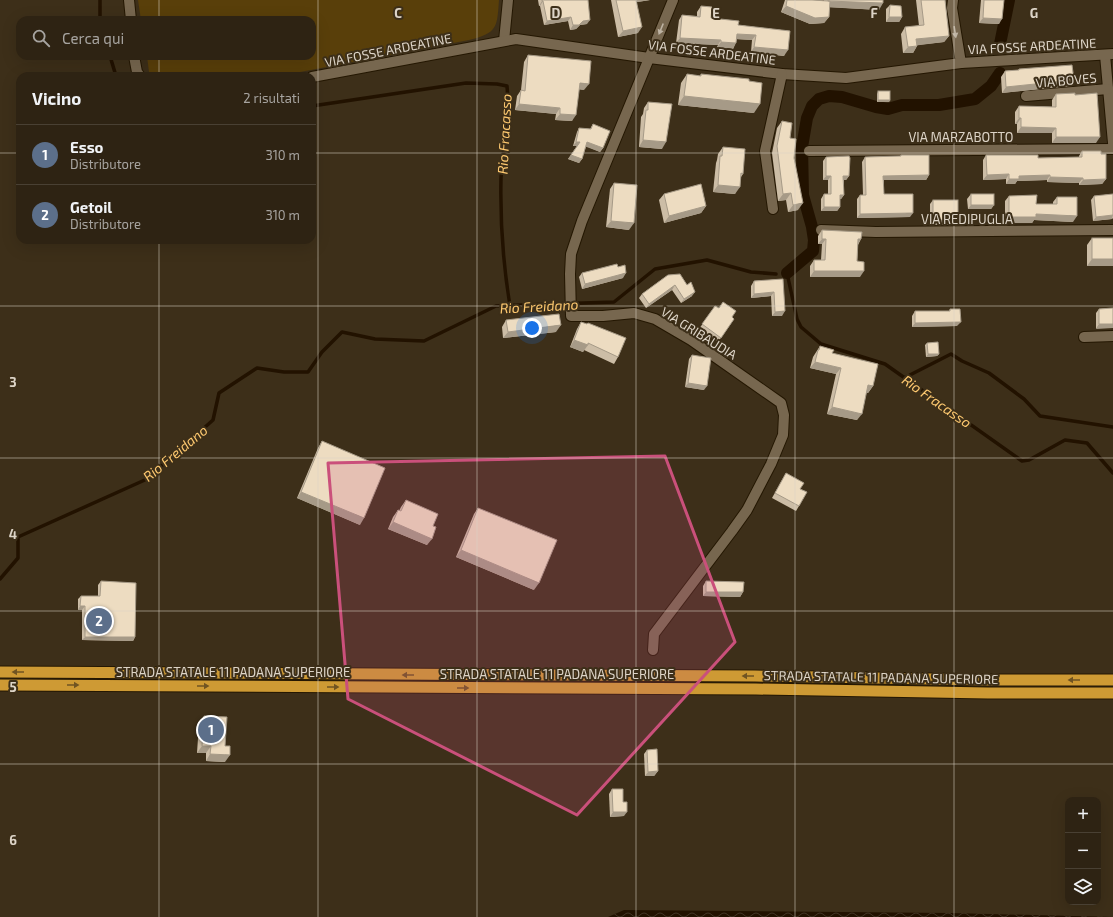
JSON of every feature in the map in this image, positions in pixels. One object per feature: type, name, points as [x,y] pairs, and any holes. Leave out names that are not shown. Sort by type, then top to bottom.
[{"type":"highway","name":"STRADA STATALE 11 PADANA SUPERIORE","points":[[0,672],[747,676],[989,680],[1113,680]]},
{"type":"highway","name":"STRADA STATALE 11 PADANA SUPERIORE","points":[[0,685],[748,689],[988,693],[1113,693]]},
{"type":"street","points":[[128,0],[130,16]]},
{"type":"street","points":[[504,41],[508,0]]},
{"type":"street","name":"VIA GRIBAUDIA","points":[[653,650],[654,634],[747,510],[771,464],[783,435],[784,415],[781,403],[692,340],[655,319],[634,313],[603,316],[571,316],[571,254],[582,221],[673,0]]},
{"type":"street","points":[[953,0],[952,8],[960,63]]},
{"type":"street","name":"VIA FOSSE ARDEATINE","points":[[316,76],[516,39],[649,58],[782,74],[846,78],[960,63],[1109,54]]},
{"type":"street","name":"VIA BOVES","points":[[1109,54],[1108,89],[1113,143]]},
{"type":"street","points":[[135,60],[138,72]]},
{"type":"street","points":[[772,209],[765,151],[782,74]]},
{"type":"street","name":"VIA BOVES","points":[[1026,96],[1108,89]]},
{"type":"street","name":"VIA MARZABOTTO","points":[[809,151],[1113,149]]},
{"type":"street","name":"VIA REDIPUGLIA","points":[[821,230],[883,232],[1113,230]]},
{"type":"street","points":[[1084,337],[1113,336]]},
{"type":"highlighted area","points":[[665,456],[735,642],[577,815],[348,699],[328,463]]},
{"type":"shaded area","points":[[138,0],[499,0],[498,17],[496,23],[494,28],[486,35],[469,40],[300,72],[149,72],[148,60],[316,60],[316,16],[140,16]]},
{"type":"water","points":[[624,910],[951,913],[1113,917],[608,917]]},
{"type":"building","points":[[542,0],[588,0],[590,20],[583,21],[579,25],[573,25],[571,17],[547,21]]},
{"type":"building","points":[[616,0],[636,0],[642,27],[623,31]]},
{"type":"building","points":[[787,0],[883,0],[883,3],[830,1],[829,17],[815,18],[786,6]]},
{"type":"building","points":[[921,0],[945,0],[949,36],[916,39],[917,46],[908,47],[905,27],[924,25]]},
{"type":"building","points":[[984,0],[1004,0],[1002,19],[983,18]]},
{"type":"building","points":[[890,5],[901,6],[902,17],[889,17]]},
{"type":"building","points":[[701,6],[712,7],[711,18],[739,21],[738,25],[790,31],[788,50],[754,47],[756,35],[737,34],[736,43],[721,42],[721,40],[680,38],[682,15],[700,17]]},
{"type":"building","points":[[528,55],[591,61],[589,84],[580,83],[576,115],[560,114],[560,108],[519,104],[521,90],[525,91]]},
{"type":"building","points":[[1072,65],[1074,80],[1006,87],[1005,71]]},
{"type":"building","points":[[687,74],[749,79],[749,81],[762,83],[760,104],[684,96]]},
{"type":"building","points":[[878,91],[890,91],[890,100],[878,100]]},
{"type":"building","points":[[1075,93],[1075,95],[1097,93],[1100,137],[1056,137],[1056,128],[1021,127],[1019,106],[1056,107],[1056,94]]},
{"type":"building","points":[[648,102],[672,104],[666,142],[643,140]]},
{"type":"building","points":[[782,121],[792,123],[790,138],[796,139],[794,158],[803,203],[793,205],[791,193],[783,194],[777,146]]},
{"type":"building","points":[[593,124],[610,131],[603,148],[587,142],[582,159],[571,155],[580,142],[576,142],[579,128],[591,129]]},
{"type":"building","points":[[723,147],[745,149],[743,174],[741,173],[740,187],[718,185],[720,156],[722,156]]},
{"type":"building","points":[[1082,151],[1101,151],[1101,154],[1106,154],[1106,179],[1083,180],[1083,178],[1050,177],[1050,175],[1019,176],[1019,179],[1009,179],[1009,174],[987,175],[986,155],[1038,155],[1038,158],[1082,157]]},
{"type":"building","points":[[929,155],[929,175],[883,176],[884,194],[913,194],[913,213],[860,214],[860,195],[866,195],[865,157]]},
{"type":"building","points":[[849,156],[849,176],[843,176],[844,195],[840,195],[840,207],[824,207],[824,194],[831,194],[831,176],[826,176],[826,157]]},
{"type":"building","points":[[614,183],[637,185],[634,223],[611,221]]},
{"type":"building","points":[[701,184],[706,206],[669,216],[664,194]]},
{"type":"building","points":[[971,194],[994,194],[994,205],[971,205]]},
{"type":"building","points":[[1113,194],[1113,215],[1096,217],[1094,196]]},
{"type":"building","points":[[1037,195],[1036,204],[1057,204],[1057,197],[1077,197],[1077,216],[1036,214],[1036,217],[1009,217],[1009,196]]},
{"type":"building","points":[[933,200],[958,200],[958,220],[933,220]]},
{"type":"building","points":[[822,230],[862,232],[861,239],[858,239],[857,261],[864,262],[864,271],[814,271],[814,260],[825,260],[826,239],[822,239]]},
{"type":"building","points":[[1092,238],[1113,238],[1113,259],[1092,259]]},
{"type":"building","points":[[617,264],[618,267],[625,265],[626,273],[585,284],[582,273]]},
{"type":"building","points":[[680,274],[687,285],[691,282],[695,292],[684,299],[675,285],[649,304],[642,294],[668,275]]},
{"type":"building","points":[[783,279],[785,311],[775,312],[774,292],[754,294],[754,281]]},
{"type":"building","points":[[723,302],[736,311],[732,317],[734,319],[721,338],[702,324],[715,306],[719,308]]},
{"type":"building","points":[[1113,308],[1113,324],[1099,324],[1099,309]]},
{"type":"building","points":[[950,309],[960,309],[961,322],[915,323],[915,311],[950,311]]},
{"type":"building","points":[[559,314],[561,325],[508,332],[506,320]]},
{"type":"building","points":[[581,322],[588,323],[626,338],[618,357],[588,343],[588,345],[574,340]]},
{"type":"building","points":[[938,342],[939,354],[928,354],[927,343]]},
{"type":"building","points":[[820,346],[834,350],[832,353],[878,364],[873,386],[868,385],[862,414],[832,407],[841,368],[815,362]]},
{"type":"building","points":[[692,355],[711,358],[707,386],[688,383]]},
{"type":"building","points":[[322,441],[385,468],[364,518],[301,492]]},
{"type":"building","points":[[786,473],[804,483],[800,489],[807,492],[799,506],[775,493]]},
{"type":"building","points":[[406,500],[438,514],[433,526],[436,527],[432,539],[393,522],[398,510],[401,511]]},
{"type":"building","points":[[478,508],[557,540],[539,583],[461,550]]},
{"type":"building","points":[[101,581],[136,583],[135,637],[85,637],[85,606],[80,606],[81,596],[100,596]]},
{"type":"building","points":[[706,581],[744,582],[743,592],[706,592]]},
{"type":"building","points":[[204,716],[227,717],[225,746],[230,746],[230,755],[210,754],[211,746],[202,746]]},
{"type":"building","points":[[657,749],[658,771],[648,772],[647,750]]},
{"type":"building","points":[[612,789],[623,789],[623,802],[627,802],[627,812],[613,812]]},
{"type":"waterway","name":"Rio Fracasso","points":[[100,0],[100,16]]},
{"type":"waterway","points":[[1000,44],[1009,0]]},
{"type":"waterway","name":"Rio Fracasso","points":[[111,60],[115,72]]},
{"type":"waterway","points":[[787,273],[813,251],[814,240],[812,227],[803,195],[802,147],[807,118],[812,106],[819,99],[829,96],[842,97],[888,109],[902,105],[939,105],[975,99],[991,86],[1000,73]]},
{"type":"waterway","name":"Rio Fracasso","points":[[316,105],[466,83],[497,84],[507,86],[508,109],[501,178],[501,210],[504,258],[510,306]]},
{"type":"waterway","name":"Rio Freidano","points":[[0,579],[18,558],[18,537],[147,479],[213,420],[219,393],[257,368],[284,372],[308,372],[322,352],[342,332],[375,339],[424,341],[496,306],[614,302],[655,269],[707,260],[751,272],[776,274]]},
{"type":"waterway","name":"Rio Fracasso","points":[[787,273],[797,319],[801,327],[821,344],[885,364],[1022,461],[1029,460],[1065,440],[1087,443],[1113,473]]},
{"type":"waterway","points":[[904,378],[951,354],[962,361],[989,373],[1024,399],[1040,416],[1113,427]]},
{"type":"place","name":"Getoil","points":[[99,621]]},
{"type":"place","name":"Esso","points":[[211,730]]}]
